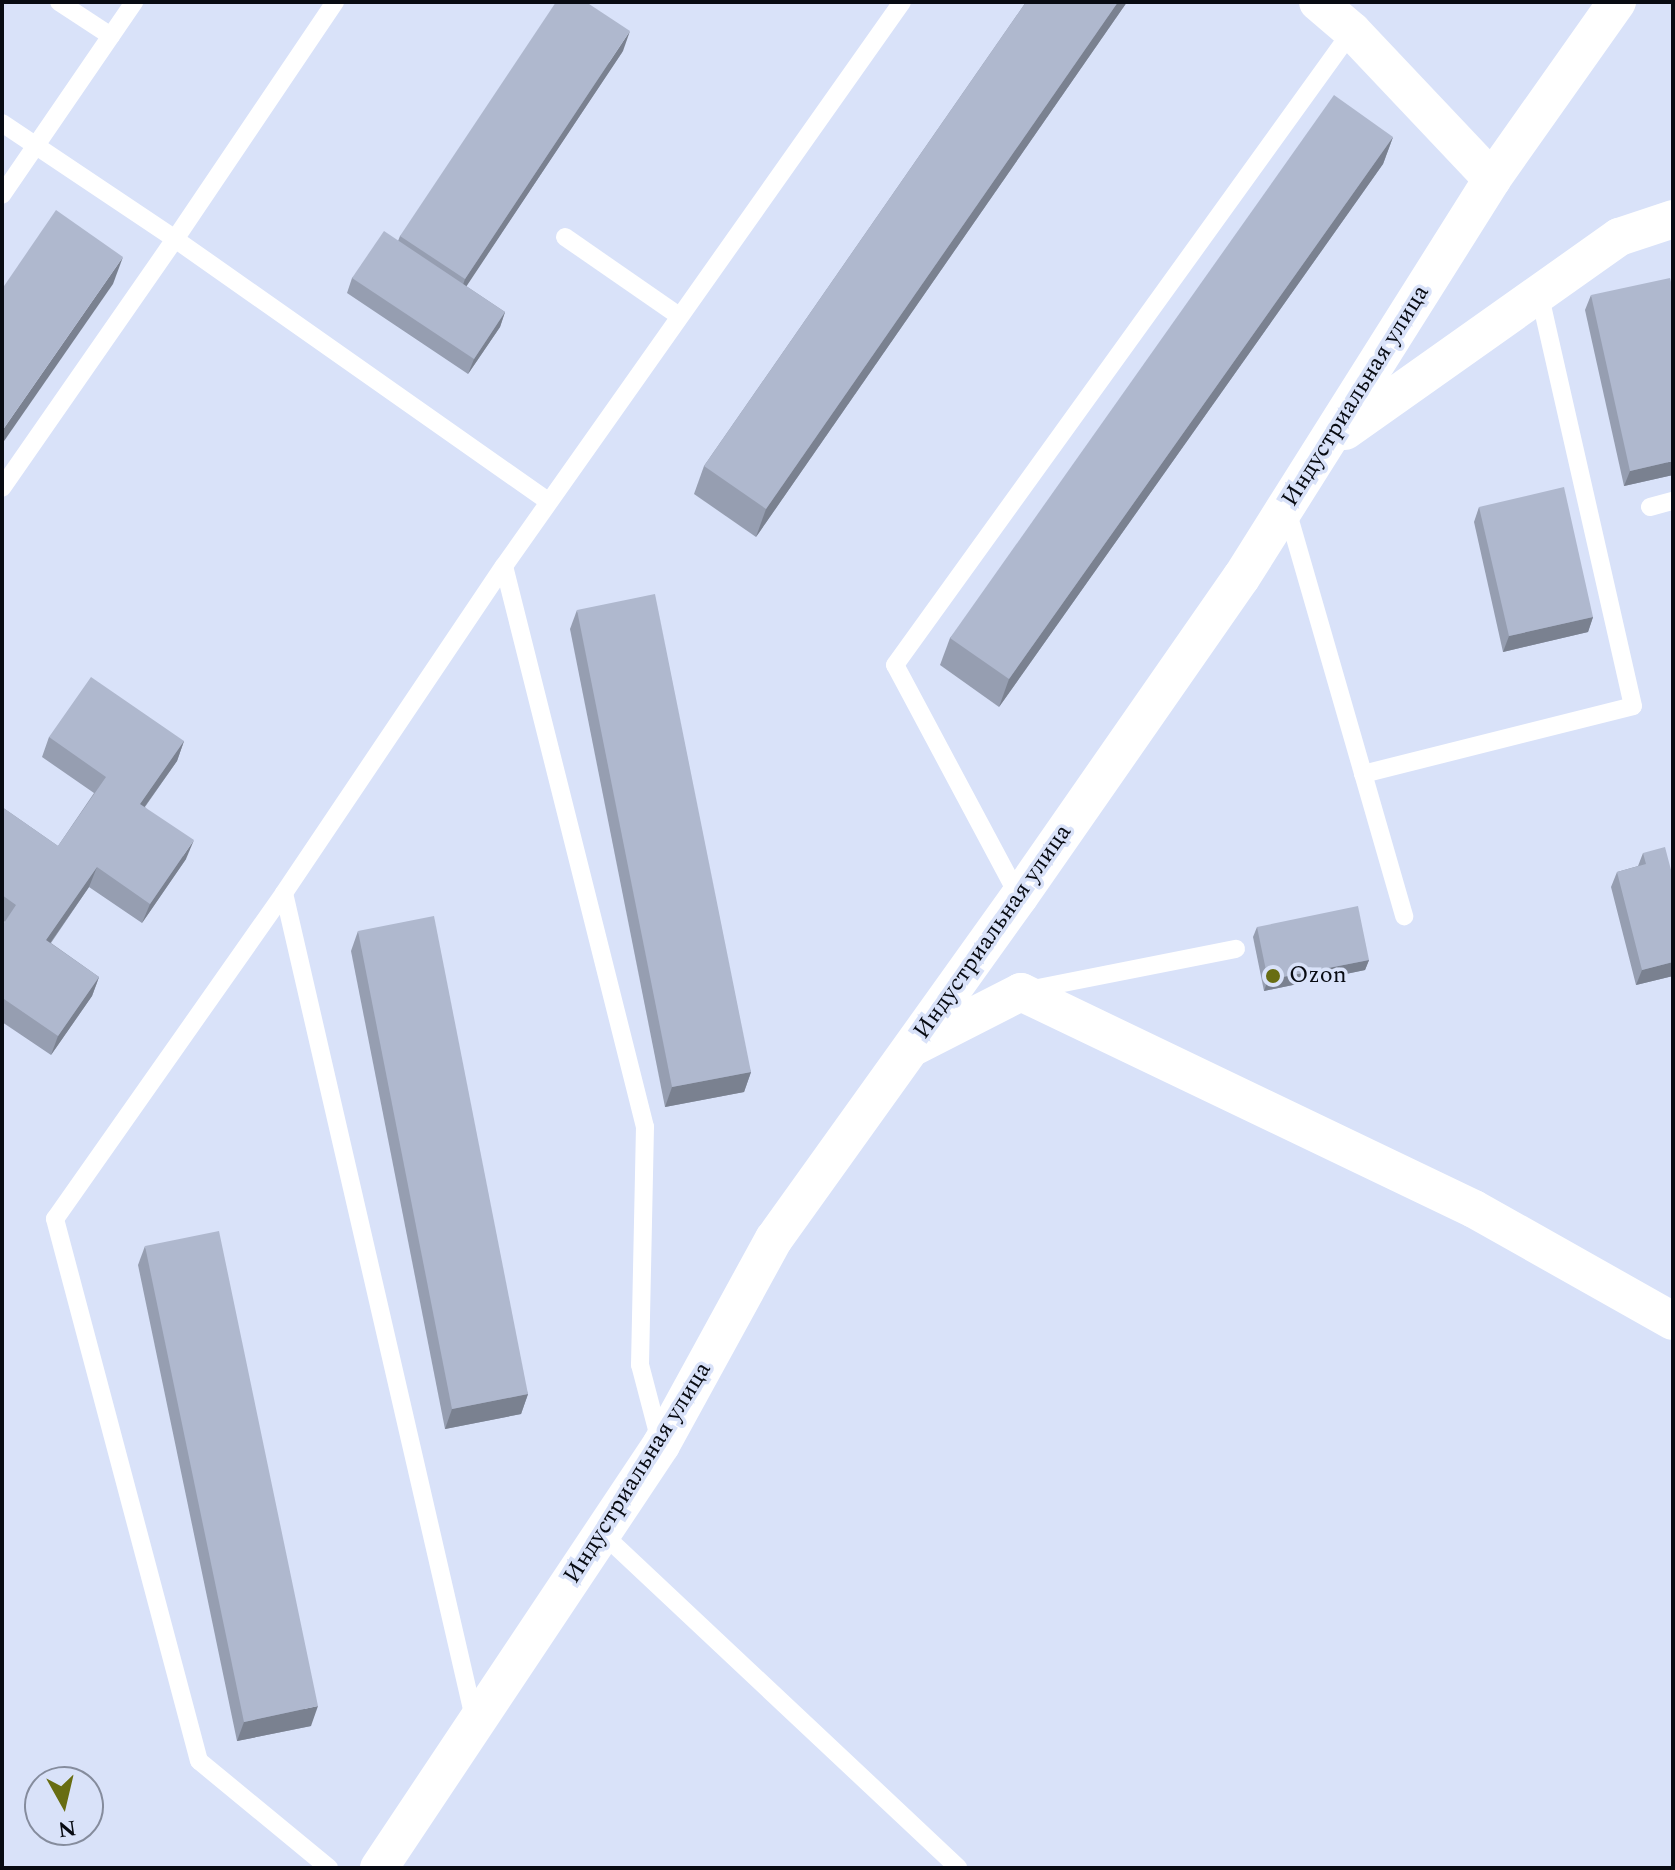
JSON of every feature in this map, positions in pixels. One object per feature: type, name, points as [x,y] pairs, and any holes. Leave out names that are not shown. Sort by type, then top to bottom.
[{"type":"street","name":"Индустриальная улица","points":[[379,1868],[604,1535],[661,1445],[774,1239],[1019,897],[1287,507],[1492,179],[1617,2]]},
{"type":"street","points":[[1322,3],[1492,179]]},
{"type":"street","points":[[1329,442],[1619,237],[1673,219]]},
{"type":"street","points":[[909,1049],[1021,992],[1474,1209],[1673,1321]]},
{"type":"lane","points":[[59,2],[111,36]]},
{"type":"lane","points":[[2,195],[134,2]]},
{"type":"lane","points":[[2,488],[335,2]]},
{"type":"lane","points":[[329,1868],[199,1761],[55,1219],[284,893],[548,501],[902,2]]},
{"type":"lane","points":[[1019,897],[895,665],[1352,31]]},
{"type":"lane","points":[[2,123],[175,239],[548,501]]},
{"type":"lane","points":[[565,237],[679,316]]},
{"type":"lane","points":[[1363,774],[1633,706],[1539,293]]},
{"type":"lane","points":[[1650,507],[1673,501]]},
{"type":"lane","points":[[1287,507],[1404,916]]},
{"type":"lane","points":[[504,566],[645,1127],[640,1365],[661,1445]]},
{"type":"lane","points":[[284,893],[475,1725]]},
{"type":"lane","points":[[1021,992],[1236,949]]},
{"type":"lane","points":[[604,1535],[958,1868]]},
{"type":"building","points":[[556,2],[586,2],[630,31],[465,279],[400,236]]},
{"type":"building","points":[[1026,2],[1118,2],[766,509],[704,466]]},
{"type":"building","points":[[1334,95],[1393,137],[1009,679],[950,638]]},
{"type":"building","points":[[56,210],[123,257],[2,431],[2,289]]},
{"type":"building","points":[[384,231],[505,312],[474,359],[352,278]]},
{"type":"building","points":[[1670,278],[1673,290],[1673,461],[1630,471],[1591,295]]},
{"type":"building","points":[[1564,487],[1593,617],[1509,636],[1479,507]]},
{"type":"building","points":[[655,594],[751,1072],[672,1087],[577,610]]},
{"type":"building","points":[[91,677],[184,741],[140,804],[194,840],[150,904],[97,867],[46,940],[99,977],[58,1036],[4,999],[2,1002],[2,926],[16,905],[2,895],[2,807],[58,846],[106,777],[49,737]]},
{"type":"building","points":[[1665,847],[1673,870],[1673,962],[1642,970],[1617,872],[1646,864],[1643,853]]},
{"type":"building","points":[[1358,906],[1369,960],[1268,980],[1257,927]]},
{"type":"building","points":[[434,916],[528,1394],[452,1409],[358,931]]},
{"type":"building","points":[[219,1231],[318,1706],[244,1722],[145,1246]]},
{"type":"place","name":"Ozon","points":[[1273,976]]}]
